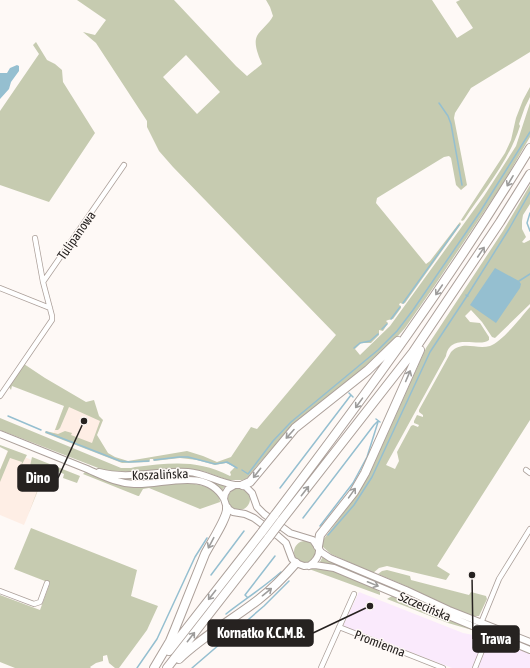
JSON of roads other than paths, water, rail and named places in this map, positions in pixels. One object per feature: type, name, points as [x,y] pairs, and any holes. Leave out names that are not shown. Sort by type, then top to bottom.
[{"type":"highway","points":[[278,519],[349,416],[425,312],[483,224],[530,148]]},
{"type":"highway","points":[[155,668],[407,360],[436,319],[530,174]]},
{"type":"highway","points":[[239,485],[250,482],[295,428],[385,356],[425,312]]},
{"type":"highway","points":[[318,547],[320,536],[354,492],[362,478],[416,358],[436,319]]},
{"type":"highway","points":[[155,668],[170,641],[205,554],[226,518],[227,508]]},
{"type":"highway","points":[[168,668],[266,534]]},
{"type":"highway","points":[[168,668],[194,646],[258,600],[276,585],[296,564]]},
{"type":"main road","name":"Koszalińska","points":[[0,434],[110,480],[126,484],[193,480],[202,482],[215,489],[224,499]]},
{"type":"main road","name":"Koszalińska","points":[[84,468],[118,475],[189,472],[201,474],[227,484],[239,485]]},
{"type":"main road","points":[[239,485],[226,491],[224,499],[227,508],[233,512],[253,518],[278,536],[286,543],[292,559],[296,564]]},
{"type":"main road","name":"Szczecińska","points":[[239,485],[250,490],[255,504],[264,514],[286,531],[311,539],[330,558],[449,610],[530,642]]},
{"type":"main road","points":[[309,566],[317,558],[319,553],[318,547]]},
{"type":"main road","name":"Szczecińska","points":[[296,564],[302,566],[324,566],[341,571],[530,650]]},
{"type":"street","name":"Tulipanowa","points":[[43,282],[124,165]]},
{"type":"street","points":[[0,396],[52,320],[35,238]]},
{"type":"street","points":[[0,288],[50,308]]},
{"type":"street","points":[[481,623],[499,579],[529,533]]},
{"type":"street","points":[[0,591],[34,604],[40,602],[47,583]]},
{"type":"street","points":[[321,668],[354,594]]},
{"type":"street","name":"Promienna","points":[[339,627],[443,668]]},
{"type":"street","points":[[475,668],[489,633]]},
{"type":"water","points":[[17,65],[19,66],[19,71],[11,82],[9,89],[0,99],[0,73],[7,73],[10,68]]},
{"type":"water","points":[[495,268],[519,281],[521,284],[520,288],[496,323],[470,305]]},
{"type":"waterway","points":[[439,103],[448,116],[451,124],[462,185]]},
{"type":"waterway","points":[[242,470],[248,474],[273,441],[291,422],[378,350],[397,331],[480,212],[530,132]]},
{"type":"waterway","points":[[468,296],[530,192]]},
{"type":"waterway","points":[[530,213],[527,223],[530,231]]},
{"type":"waterway","points":[[403,303],[459,225]]},
{"type":"waterway","points":[[519,281],[530,274]]},
{"type":"waterway","points":[[328,535],[354,505],[372,477],[430,352],[467,296],[466,295]]},
{"type":"waterway","points":[[391,319],[400,307]]},
{"type":"waterway","points":[[382,329],[387,324]]},
{"type":"waterway","points":[[354,348],[360,343],[370,341],[378,334]]},
{"type":"waterway","points":[[349,393],[353,397]]},
{"type":"waterway","points":[[280,488],[351,395]]},
{"type":"waterway","points":[[8,416],[41,430]]},
{"type":"waterway","points":[[376,419],[380,422]]},
{"type":"waterway","points":[[303,518],[378,421]]},
{"type":"waterway","points":[[320,526],[353,483],[367,457],[378,422]]},
{"type":"waterway","points":[[46,432],[120,461],[149,461]]},
{"type":"waterway","points":[[154,460],[188,457],[215,464],[227,462],[237,468]]},
{"type":"waterway","points":[[211,575],[244,531]]},
{"type":"waterway","points":[[137,668],[157,639],[195,557],[207,538]]},
{"type":"waterway","points":[[247,597],[245,595],[275,556]]},
{"type":"waterway","points":[[226,614],[281,572]]},
{"type":"waterway","points":[[192,668],[264,606],[289,581]]},
{"type":"place","name":"Dino","points":[[84,421]]},
{"type":"place","name":"Trawa","points":[[472,575]]},
{"type":"place","name":"Kornatko K.C.M.B.","points":[[370,606]]}]
